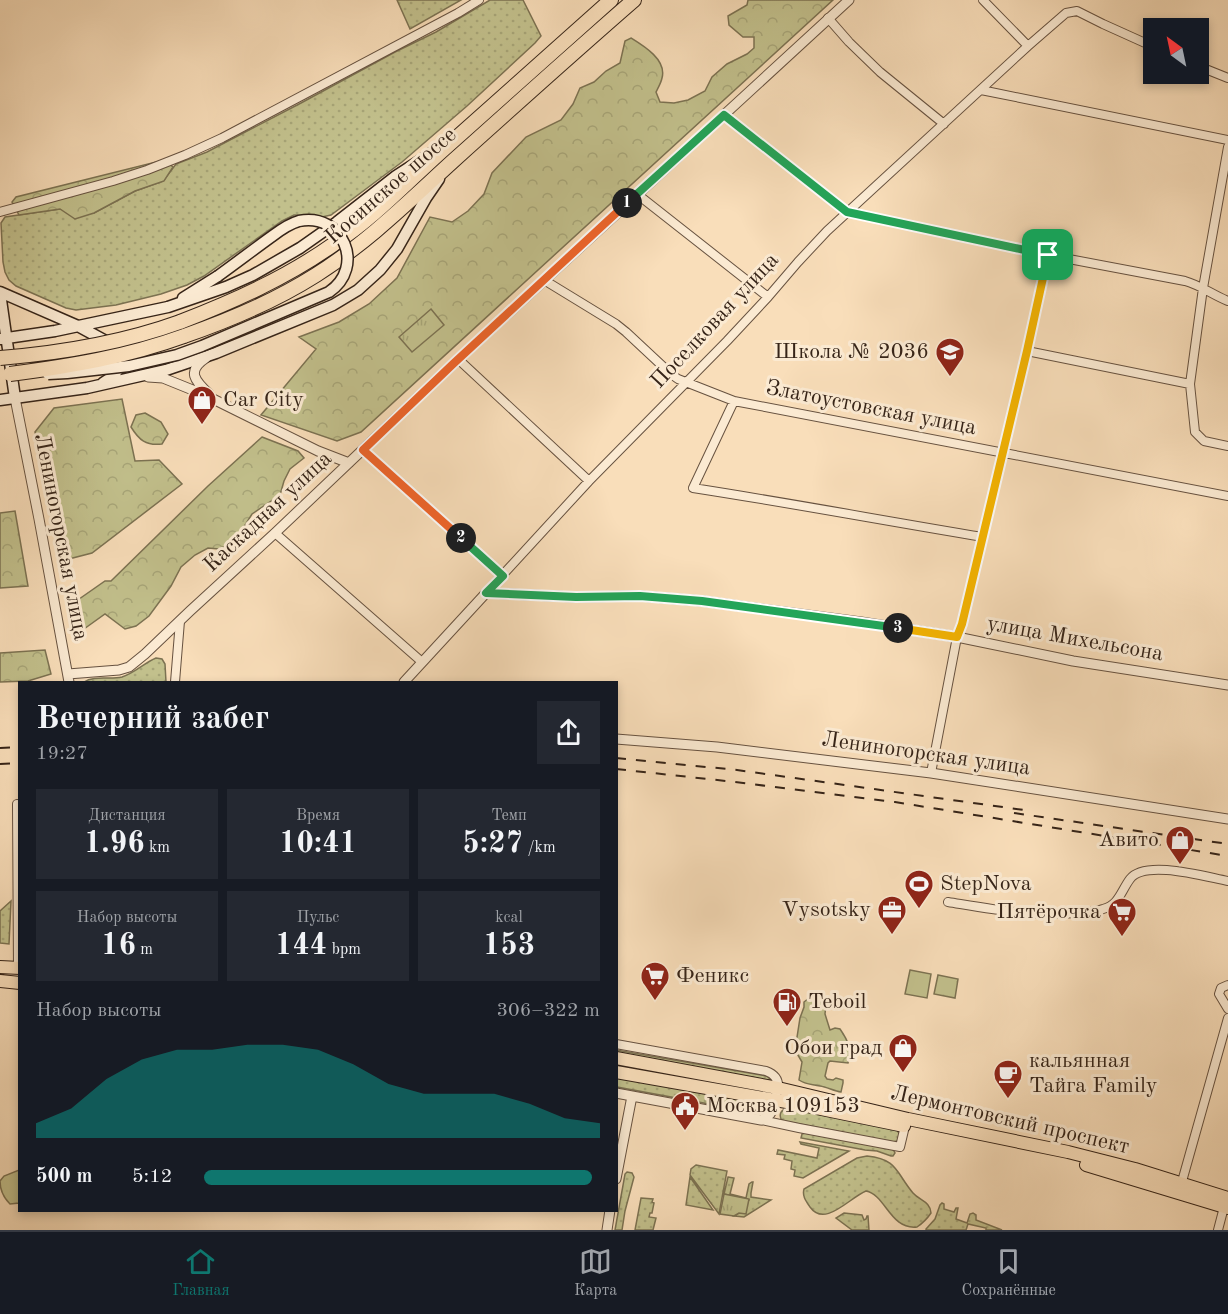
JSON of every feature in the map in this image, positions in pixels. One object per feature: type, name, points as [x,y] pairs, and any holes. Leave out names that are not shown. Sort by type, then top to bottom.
[{"type":"highway","name":"Косинское шоссе","points":[[0,358],[85,348],[126,338],[213,309],[254,292],[282,277],[333,246],[379,210],[475,121],[612,0]]},
{"type":"highway","name":"Косинское шоссе","points":[[5,374],[73,366],[128,354],[219,324],[257,308],[318,274],[386,223],[634,0]]},
{"type":"main road","points":[[4,339],[78,326],[168,306],[201,297],[253,275],[300,248],[396,176],[475,121]]},
{"type":"main road","points":[[0,400],[100,385],[166,370],[216,353],[323,309],[358,290],[390,259],[426,198],[455,159]]},
{"type":"main road","points":[[5,374],[67,373],[129,366],[191,350],[334,289],[342,279],[347,266],[347,251],[340,236],[332,228],[321,222],[301,221],[286,226],[218,276],[168,306]]},
{"type":"main road","points":[[15,398],[4,339],[0,292],[78,326],[113,345],[121,356],[121,366],[112,377],[100,385]]},
{"type":"main road","points":[[0,967],[18,968]]},
{"type":"main road","points":[[0,981],[18,983]]},
{"type":"main road","name":"Лермонтовский проспект","points":[[618,1058],[906,1126],[1066,1159],[1180,1188]]},
{"type":"main road","name":"Лермонтовский проспект","points":[[618,1072],[777,1094],[908,1119],[1068,1152],[1135,1169],[1180,1188]]},
{"type":"main road","points":[[1180,1188],[1227,1204]]},
{"type":"street","points":[[0,212],[113,181],[185,155],[222,138],[479,0]]},
{"type":"street","name":"Каскадная улица","points":[[68,678],[129,667],[146,654],[458,359],[849,0]]},
{"type":"street","points":[[983,0],[1028,46]]},
{"type":"street","name":"Поселковая улица","points":[[405,681],[589,481],[768,297],[798,262],[847,212],[1066,13],[1077,11],[1143,42]]},
{"type":"street","points":[[828,18],[880,72],[944,124]]},
{"type":"street","points":[[1209,70],[1228,78]]},
{"type":"street","points":[[981,90],[1228,140]]},
{"type":"street","points":[[724,115],[847,212],[1048,255],[1185,281],[1228,301]]},
{"type":"street","points":[[1228,147],[1203,288],[1190,384],[1195,432],[1204,441],[1228,446]]},
{"type":"street","points":[[637,194],[768,297]]},
{"type":"street","points":[[931,773],[957,637],[983,537],[1048,255]]},
{"type":"street","name":"Златоустовская улица","points":[[544,280],[616,324],[670,374],[734,400],[1228,496]]},
{"type":"street","points":[[1027,351],[1190,384]]},
{"type":"street","points":[[215,400],[201,386],[194,374],[199,363],[216,353]]},
{"type":"street","points":[[458,359],[589,481]]},
{"type":"street","points":[[136,377],[163,378],[215,400],[318,451],[349,463]]},
{"type":"street","name":"Лениногорская улица","points":[[15,398],[68,678]]},
{"type":"street","points":[[734,400],[693,488],[983,537]]},
{"type":"street","points":[[363,450],[503,576]]},
{"type":"street","points":[[275,533],[422,662]]},
{"type":"street","name":"улица Михельсона","points":[[486,593],[576,597],[640,596],[702,601],[957,637],[1073,661],[1228,685]]},
{"type":"street","points":[[175,681],[180,621]]},
{"type":"street","name":"Лениногорская улица","points":[[618,739],[717,747],[931,773],[1228,819]]},
{"type":"street","points":[[16,804],[18,844]]},
{"type":"street","points":[[948,902],[1041,915],[1096,911],[1117,902],[1131,878],[1147,870],[1176,871],[1228,881]]},
{"type":"street","points":[[1228,985],[1221,988],[1219,994],[1228,1009]]},
{"type":"street","points":[[1180,1188],[1228,1018]]},
{"type":"street","points":[[618,1044],[766,1071],[774,1075],[777,1080],[777,1094],[772,1113],[761,1120]]},
{"type":"street","points":[[618,1093],[900,1147],[906,1126]]},
{"type":"street","points":[[618,1169],[632,1096]]},
{"type":"street","points":[[1218,1230],[1227,1204]]},
{"type":"street","points":[[607,1230],[610,1212]]},
{"type":"green space","points":[[397,0],[461,0],[410,29]]},
{"type":"green space","points":[[490,0],[523,0],[541,36],[467,106],[402,162],[331,215],[322,217],[294,215],[187,285],[116,305],[76,310],[66,308],[16,286],[9,280],[3,262],[1,223],[5,217],[60,209],[94,213],[135,191],[163,181],[176,164],[207,152],[301,103],[436,32]]},
{"type":"green space","points":[[748,0],[833,0],[361,432],[337,441],[261,415],[316,349],[299,337],[339,322],[369,304],[397,278],[430,217],[452,222],[468,211],[484,194],[492,173],[526,137],[561,120],[573,104],[580,88],[594,82],[606,71],[620,63],[625,41],[631,38],[648,49],[661,65],[662,80],[656,92],[660,102],[674,103],[688,100],[705,91],[712,77],[727,64],[754,48],[754,37],[743,37],[729,25],[728,16],[747,5]]},
{"type":"green space","points":[[164,160],[173,167],[164,181],[135,191],[94,213],[75,219],[60,209],[19,215],[12,202],[16,197]]},
{"type":"green space","points":[[431,309],[444,325],[412,352],[399,337]]},
{"type":"green space","points":[[122,399],[135,461],[159,460],[182,484],[92,553],[61,561],[35,432],[54,408]]},
{"type":"green space","points":[[145,413],[161,422],[168,434],[162,444],[144,441],[131,427],[136,415]]},
{"type":"green space","points":[[262,437],[298,451],[304,458],[290,469],[280,495],[252,514],[242,530],[228,545],[219,549],[208,548],[181,567],[171,586],[149,616],[136,626],[125,629],[105,614],[84,629],[76,625],[72,604],[105,581],[111,581],[208,486]]},
{"type":"green space","points":[[15,511],[28,586],[0,588],[0,513]]},
{"type":"green space","points":[[45,650],[51,674],[28,681],[0,682],[0,653]]},
{"type":"green space","points":[[156,658],[162,659],[165,664],[166,681],[86,681],[122,677]]},
{"type":"green space","points":[[11,901],[9,944],[0,943],[0,911]]},
{"type":"green space","points":[[910,970],[931,974],[927,998],[905,994]]},
{"type":"green space","points":[[938,975],[958,979],[955,998],[934,994]]},
{"type":"green space","points":[[809,998],[826,1004],[825,1014],[830,1030],[840,1029],[847,1042],[848,1063],[830,1061],[825,1076],[827,1079],[843,1080],[841,1092],[799,1080],[802,1062],[795,1050],[804,1002]]},
{"type":"green space","points":[[618,1050],[767,1076],[770,1079],[618,1053]]},
{"type":"green space","points":[[618,1077],[760,1103],[764,1110],[758,1113],[618,1087]]},
{"type":"green space","points":[[787,1108],[897,1130],[900,1135],[898,1141],[892,1142],[784,1121],[780,1114]]},
{"type":"green space","points":[[805,1133],[892,1149],[895,1153],[891,1156],[877,1151],[801,1138]]},
{"type":"green space","points":[[800,1142],[849,1151],[803,1178],[794,1176],[795,1170],[791,1169],[792,1161],[784,1159],[785,1155],[777,1154],[778,1150],[817,1158],[819,1148]]},
{"type":"green space","points":[[867,1156],[885,1160],[891,1164],[913,1193],[929,1206],[931,1213],[917,1227],[900,1223],[879,1199],[866,1191],[830,1213],[816,1213],[810,1207],[804,1196],[804,1189],[857,1158]]},
{"type":"green space","points":[[696,1165],[727,1171],[719,1214],[690,1175],[691,1169]]},
{"type":"green space","points":[[18,1170],[18,1203],[10,1204],[6,1199],[0,1181],[4,1176]]},
{"type":"green space","points":[[632,1173],[634,1177],[622,1230],[615,1230],[625,1174]]},
{"type":"green space","points":[[690,1177],[713,1210],[686,1205]]},
{"type":"green space","points":[[728,1177],[734,1178],[730,1194],[746,1198],[749,1184],[753,1182],[751,1197],[771,1200],[744,1217],[734,1216],[749,1200],[724,1194]]},
{"type":"green space","points":[[724,1194],[749,1199],[746,1214],[739,1213],[734,1216],[720,1214]]},
{"type":"green space","points":[[641,1198],[653,1199],[652,1213],[649,1217],[656,1218],[653,1230],[635,1230]]},
{"type":"green space","points":[[942,1203],[944,1209],[954,1212],[958,1208],[956,1219],[967,1223],[970,1214],[973,1213],[976,1215],[976,1220],[1002,1230],[986,1230],[986,1228],[968,1224],[966,1230],[926,1230],[935,1219]]},
{"type":"green space","points":[[844,1213],[862,1215],[864,1220],[868,1216],[869,1230],[852,1230],[836,1218]]},
{"type":"railway","points":[[0,748],[18,747]]},
{"type":"railway","points":[[618,758],[737,770],[1024,810]]},
{"type":"railway","points":[[0,764],[18,763]]},
{"type":"railway","points":[[618,769],[895,802],[1228,856]]},
{"type":"railway","points":[[1014,813],[1228,844]]},
{"type":"place","name":"Школа № 2036","points":[[950,378]]},
{"type":"place","name":"Car City","points":[[202,426]]},
{"type":"place","name":"Авито","points":[[1180,866]]},
{"type":"place","name":"StepNova","points":[[919,910]]},
{"type":"place","name":"Vysotsky","points":[[892,936]]},
{"type":"place","name":"Пятёрочка","points":[[1122,938]]},
{"type":"place","name":"Феникс","points":[[655,1002]]},
{"type":"place","name":"Teboil","points":[[787,1028]]},
{"type":"place","name":"Обои град","points":[[903,1074]]},
{"type":"place","name":"кальянная Тайга Family","points":[[1008,1100]]},
{"type":"place","name":"Москва 109153","points":[[685,1132]]},
{"type":"route","points":[[724,115],[847,212],[1048,255],[983,537],[957,637],[702,601],[640,596],[576,597],[486,593],[503,576],[363,450],[453,364],[724,115]]}]
